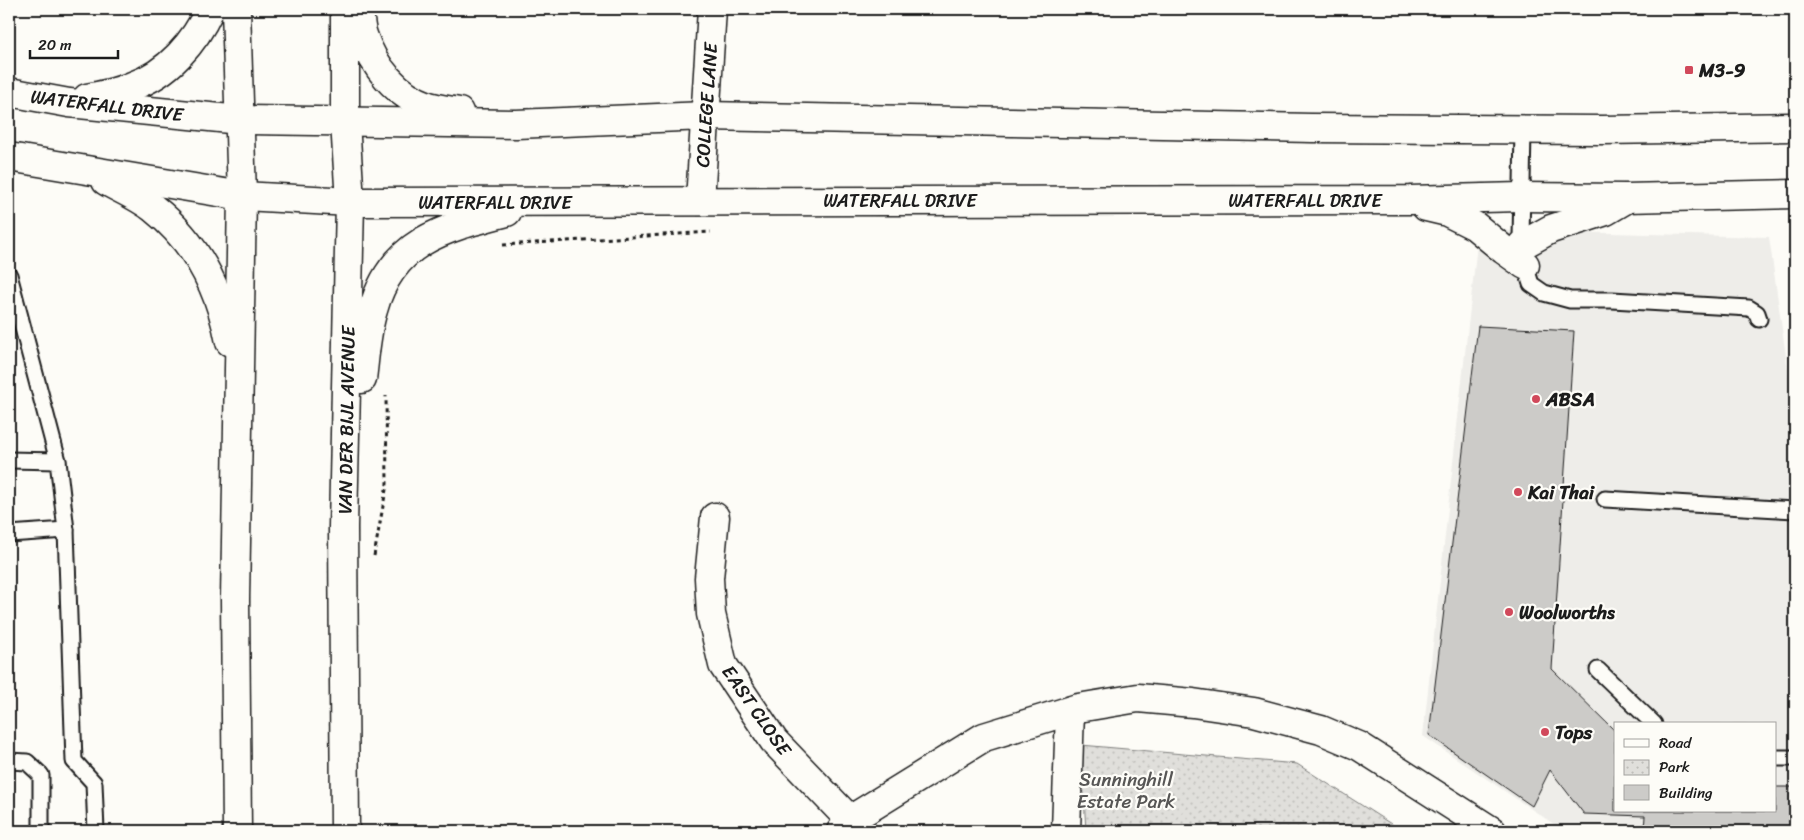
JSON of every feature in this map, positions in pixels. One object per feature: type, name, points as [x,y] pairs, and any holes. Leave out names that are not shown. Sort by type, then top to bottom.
[{"type":"main road","points":[[69,103],[133,86],[158,72],[180,54],[200,29],[210,9]]},
{"type":"main road","points":[[236,9],[242,196],[235,599],[237,831]]},
{"type":"main road","name":"VAN DER BIJL AVENUE","points":[[345,9],[345,122],[350,202],[343,526],[345,831]]},
{"type":"main road","points":[[359,9],[362,34],[374,62],[391,83],[405,94],[430,106],[516,124]]},
{"type":"main road","name":"COLLEGE LANE","points":[[700,201],[712,9]]},
{"type":"main road","name":"WATERFALL DRIVE","points":[[9,92],[69,103],[240,120],[516,124],[705,116],[1302,128],[1602,130],[1795,127]]},
{"type":"main road","name":"WATERFALL DRIVE","points":[[9,157],[242,196],[350,202],[1410,200],[1795,194]]},
{"type":"main road","points":[[88,171],[152,207],[179,233],[196,254],[221,306],[239,393]]},
{"type":"main road","points":[[1410,200],[1447,212],[1476,226],[1504,250],[1523,255],[1551,230],[1606,211],[1626,198]]},
{"type":"main road","points":[[343,526],[368,332],[377,297],[390,270],[412,249],[430,237],[454,226],[546,203]]},
{"type":"main road","name":"EAST CLOSE","points":[[715,517],[709,578],[710,614],[723,665],[774,741],[846,826]]},
{"type":"main road","points":[[846,826],[984,737],[1078,708],[1138,698],[1193,702],[1254,712],[1321,730],[1359,746],[1492,831]]},
{"type":"main road","points":[[1066,831],[1070,711]]},
{"type":"lane","points":[[1523,129],[1520,197],[1523,255],[1531,284],[1544,293],[1570,300],[1612,300],[1749,308],[1757,313],[1759,319]]},
{"type":"lane","points":[[9,275],[58,461],[66,530],[74,761],[94,784],[96,831]]},
{"type":"lane","points":[[9,460],[58,461]]},
{"type":"lane","points":[[1605,499],[1795,510]]},
{"type":"lane","points":[[9,534],[66,530]]},
{"type":"lane","points":[[1598,670],[1652,722]]},
{"type":"lane","points":[[1776,758],[1795,758]]},
{"type":"lane","points":[[9,761],[27,762],[41,775],[41,831]]},
{"type":"path","points":[[500,245],[716,232]]},
{"type":"path","points":[[373,561],[387,484],[386,395]]},
{"type":"shaded area","points":[[1396,9],[1795,9],[1795,12]]},
{"type":"shaded area","points":[[1486,230],[1769,237],[1793,406],[1795,409],[1795,831],[1564,831],[1423,736],[1477,244]]},
{"type":"green space","name":"Sunninghill Estate Park","points":[[1081,745],[1297,764],[1402,831],[1086,831]]},
{"type":"building","points":[[1478,326],[1574,331],[1552,669],[1614,730],[1614,812],[1776,812],[1776,787],[1795,787],[1795,831],[1644,831],[1645,816],[1584,814],[1550,770],[1532,806],[1429,735]]},
{"type":"place","name":"M3-9","points":[[1689,70]]},
{"type":"place","name":"ABSA","points":[[1536,399]]},
{"type":"place","name":"Kai Thai","points":[[1518,492]]},
{"type":"place","name":"Woolworths","points":[[1509,612]]},
{"type":"place","name":"Tops","points":[[1545,732]]}]
